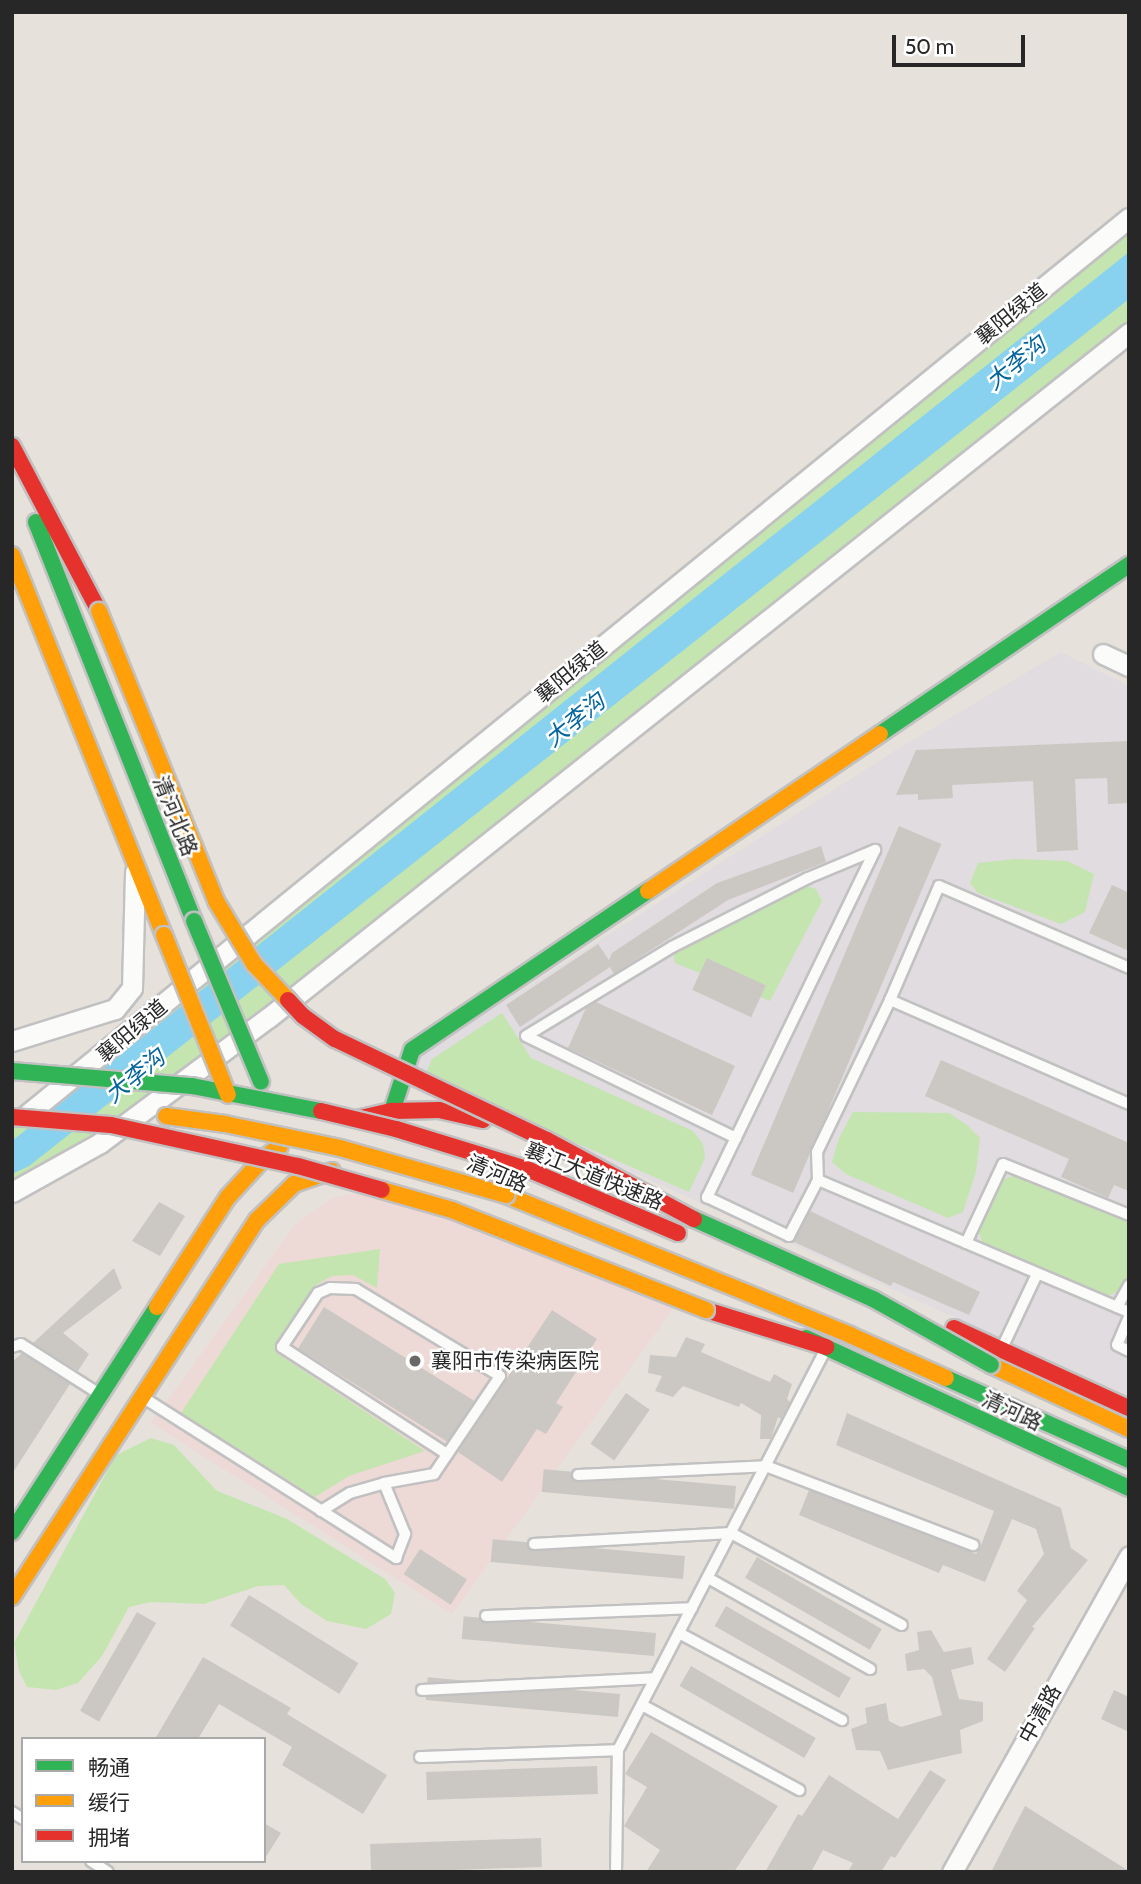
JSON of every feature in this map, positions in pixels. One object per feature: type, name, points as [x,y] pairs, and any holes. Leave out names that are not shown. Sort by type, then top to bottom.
[{"type":"main road","points":[[12,446],[99,611],[216,901],[254,964],[303,1016],[335,1039],[380,1062],[547,1140],[697,1220],[873,1299],[991,1365]]},
{"type":"main road","name":"清河北路","points":[[12,461],[194,921],[261,1082],[294,1140],[323,1174]]},
{"type":"main road","points":[[12,555],[228,1095],[270,1179]]},
{"type":"main road","points":[[391,1111],[412,1050],[1129,565]]},
{"type":"main road","name":"襄江大道快速路","points":[[12,1071],[192,1086],[289,1103],[396,1129],[527,1169],[694,1240]]},
{"type":"main road","points":[[12,1106],[114,1109],[225,1124],[340,1148],[506,1195],[850,1335],[1129,1460]]},
{"type":"main road","name":"清河路","points":[[12,1597],[257,1220],[270,1179],[294,1140],[335,1125],[391,1111],[439,1110],[501,1125],[1129,1408]]},
{"type":"main road","points":[[12,1117],[111,1125],[298,1166],[452,1210],[706,1310],[826,1348]]},
{"type":"main road","name":"清河路","points":[[12,1532],[228,1197],[270,1179],[294,1184],[364,1163],[401,1162],[438,1171],[579,1231],[1129,1488]]},
{"type":"main road","points":[[772,1272],[991,1365],[1129,1429]]},
{"type":"street","name":"襄阳绿道","points":[[12,1125],[61,1089],[1129,218]]},
{"type":"street","points":[[12,1192],[100,1143],[268,1018],[1129,333]]},
{"type":"street","points":[[1103,654],[1129,666]]},
{"type":"street","points":[[12,1041],[115,1009],[132,988],[136,864]]},
{"type":"street","name":"中清路","points":[[952,1872],[1129,1556]]},
{"type":"lane","points":[[736,1138],[526,1036],[672,947],[808,878],[875,850],[736,1138],[707,1197],[789,1236],[818,1180],[817,1153],[890,1000],[939,886],[1129,968]]},
{"type":"lane","points":[[890,1000],[1129,1104]]},
{"type":"lane","points":[[966,1243],[1003,1164],[1129,1215]]},
{"type":"lane","points":[[818,1180],[1117,1307],[1129,1315],[1117,1345],[1129,1351]]},
{"type":"lane","points":[[1001,1350],[1037,1274]]},
{"type":"lane","points":[[1117,1307],[1129,1285]]},
{"type":"lane","points":[[321,1511],[350,1493],[384,1483],[434,1474],[500,1376],[356,1289],[330,1289],[318,1293],[282,1347],[447,1454]]},
{"type":"lane","points":[[12,1346],[20,1344],[101,1395]]},
{"type":"lane","points":[[616,1872],[618,1750],[826,1348]]},
{"type":"lane","points":[[141,1396],[396,1558],[405,1534],[384,1483]]},
{"type":"lane","points":[[578,1475],[766,1466],[973,1545]]},
{"type":"lane","points":[[534,1544],[731,1533],[902,1625]]},
{"type":"lane","points":[[708,1578],[870,1669]]},
{"type":"lane","points":[[486,1616],[692,1608]]},
{"type":"lane","points":[[679,1633],[842,1720]]},
{"type":"lane","points":[[422,1690],[655,1678]]},
{"type":"lane","points":[[642,1705],[799,1790]]},
{"type":"lane","points":[[420,1757],[618,1750]]},
{"type":"shaded area","points":[[1061,652],[1129,686],[1129,1396],[415,1074],[421,1055],[896,750]]},
{"type":"shaded area","name":"襄阳市传染病医院","points":[[393,1189],[680,1299],[452,1614],[151,1423],[295,1225],[334,1197]]},
{"type":"green space","points":[[1129,218],[1129,333],[100,1143],[12,1192],[12,1125]]},
{"type":"green space","points":[[1016,859],[1067,861],[1094,874],[1085,912],[1061,924],[978,893],[970,883],[978,863]]},
{"type":"green space","points":[[799,883],[816,889],[822,901],[770,1001],[675,963],[672,947]]},
{"type":"green space","points":[[502,1013],[531,1058],[693,1131],[703,1144],[705,1158],[689,1192],[424,1077],[432,1059]]},
{"type":"green space","points":[[853,1112],[949,1113],[967,1125],[980,1138],[976,1172],[963,1212],[948,1218],[846,1174],[832,1162],[839,1138]]},
{"type":"green space","points":[[1022,1172],[1129,1215],[1127,1289],[1098,1299],[985,1251],[976,1222],[993,1184]]},
{"type":"green space","points":[[380,1249],[377,1288],[353,1275],[332,1276],[317,1284],[275,1352],[425,1451],[349,1476],[315,1497],[181,1413],[279,1264]]},
{"type":"green space","points":[[151,1438],[174,1445],[217,1491],[287,1519],[385,1579],[395,1593],[391,1614],[366,1629],[327,1621],[301,1604],[284,1585],[258,1586],[204,1604],[151,1602],[129,1607],[102,1656],[78,1683],[56,1690],[27,1687],[19,1671],[14,1643],[116,1455]]},
{"type":"water","name":"大李沟","points":[[1129,252],[1129,299],[29,1166],[12,1174],[12,1141]]},
{"type":"building","points":[[1129,741],[1129,803],[1108,804],[1107,778],[1075,779],[1078,850],[1037,852],[1033,781],[952,785],[953,798],[918,800],[918,794],[896,795],[916,750]]},
{"type":"building","points":[[899,826],[941,844],[793,1193],[751,1175]]},
{"type":"building","points":[[821,846],[826,862],[728,900],[614,974],[610,967],[520,1027],[506,1005],[598,944],[609,960],[612,953],[717,883]]},
{"type":"building","points":[[1112,885],[1129,893],[1129,951],[1089,933]]},
{"type":"building","points":[[707,958],[766,985],[751,1017],[692,990]]},
{"type":"building","points":[[596,1002],[735,1066],[712,1115],[568,1048],[586,1008]]},
{"type":"building","points":[[941,1060],[1129,1143],[1129,1191],[1114,1185],[1108,1198],[1061,1177],[1069,1159],[925,1096]]},
{"type":"building","points":[[159,1202],[185,1216],[160,1256],[132,1241]]},
{"type":"building","points":[[810,1211],[980,1292],[969,1315],[893,1282],[891,1286],[794,1242]]},
{"type":"building","points":[[114,1268],[122,1288],[63,1333],[89,1354],[78,1371],[33,1343]]},
{"type":"building","points":[[324,1307],[474,1401],[448,1442],[298,1349]]},
{"type":"building","points":[[552,1310],[597,1339],[584,1359],[579,1358],[583,1361],[556,1403],[563,1407],[546,1434],[537,1429],[502,1482],[458,1452]]},
{"type":"building","points":[[686,1337],[705,1344],[701,1352],[770,1382],[774,1374],[792,1384],[787,1399],[790,1402],[781,1419],[778,1417],[771,1439],[760,1439],[761,1415],[741,1403],[739,1407],[683,1386],[673,1397],[655,1391],[662,1376],[648,1373],[650,1355],[676,1357]]},
{"type":"building","points":[[22,1353],[70,1384],[12,1474],[12,1362]]},
{"type":"building","points":[[626,1393],[650,1410],[614,1460],[590,1444]]},
{"type":"building","points":[[847,1413],[1061,1508],[1071,1548],[1088,1560],[1032,1627],[1035,1628],[1005,1672],[987,1659],[1027,1600],[1017,1591],[1044,1554],[1036,1529],[1012,1519],[985,1582],[943,1565],[939,1573],[799,1515],[809,1490],[976,1554],[980,1548],[994,1511],[836,1445]]},
{"type":"building","points":[[544,1469],[736,1486],[734,1509],[542,1492]]},
{"type":"building","points":[[493,1539],[685,1556],[683,1579],[491,1562]]},
{"type":"building","points":[[420,1549],[467,1579],[451,1605],[404,1574]]},
{"type":"building","points":[[757,1557],[882,1629],[870,1650],[745,1578]]},
{"type":"building","points":[[249,1595],[358,1663],[339,1694],[230,1626]]},
{"type":"building","points":[[726,1606],[851,1678],[839,1698],[714,1626]]},
{"type":"building","points":[[137,1612],[156,1623],[99,1722],[80,1711]]},
{"type":"building","points":[[464,1616],[656,1633],[654,1656],[462,1639]]},
{"type":"building","points":[[931,1630],[944,1652],[971,1647],[974,1664],[951,1670],[959,1699],[983,1702],[983,1721],[960,1730],[962,1753],[888,1770],[880,1751],[856,1750],[851,1729],[867,1723],[865,1708],[886,1703],[889,1721],[901,1727],[942,1715],[932,1677],[924,1669],[907,1671],[905,1654],[919,1650],[917,1632]]},
{"type":"building","points":[[203,1657],[291,1708],[287,1714],[387,1775],[363,1814],[282,1765],[292,1747],[219,1704],[199,1737],[156,1737]]},
{"type":"building","points":[[691,1666],[816,1738],[804,1758],[680,1686]]},
{"type":"building","points":[[428,1677],[620,1694],[618,1717],[426,1700]]},
{"type":"building","points":[[1114,1690],[1129,1697],[1129,1732],[1101,1719]]},
{"type":"building","points":[[651,1732],[778,1806],[734,1872],[646,1872],[660,1850],[624,1826],[647,1787],[625,1774]]},
{"type":"building","points":[[597,1766],[598,1794],[427,1800],[426,1772]]},
{"type":"building","points":[[930,1770],[946,1780],[895,1858],[891,1856],[881,1872],[848,1872],[853,1863],[823,1850],[811,1872],[765,1872],[798,1814],[802,1816],[829,1775],[898,1819]]},
{"type":"building","points":[[1025,1806],[1129,1871],[1129,1872],[991,1872]]},
{"type":"building","points":[[266,1824],[281,1833],[266,1857]]},
{"type":"building","points":[[541,1838],[542,1867],[371,1872],[370,1844]]},
{"type":"traffic: fast","points":[[36,522],[194,921]]},
{"type":"traffic: fast","points":[[880,734],[1129,565]]},
{"type":"traffic: fast","points":[[392,1111],[412,1050],[648,891]]},
{"type":"traffic: fast","points":[[194,921],[261,1082]]},
{"type":"traffic: fast","points":[[12,1071],[192,1086],[321,1111]]},
{"type":"traffic: fast","points":[[694,1219],[873,1299],[991,1365]]},
{"type":"traffic: fast","points":[[12,1532],[157,1307]]},
{"type":"traffic: fast","points":[[806,1338],[1129,1488]]},
{"type":"traffic: fast","points":[[946,1378],[1129,1460]]},
{"type":"traffic: slow","points":[[12,555],[164,935]]},
{"type":"traffic: slow","points":[[99,611],[216,901],[254,964],[288,1000]]},
{"type":"traffic: slow","points":[[648,891],[880,734]]},
{"type":"traffic: slow","points":[[164,935],[228,1095]]},
{"type":"traffic: slow","points":[[166,1116],[225,1124],[340,1148],[506,1195]]},
{"type":"traffic: slow","points":[[157,1307],[228,1197],[262,1160],[280,1146]]},
{"type":"traffic: slow","points":[[12,1597],[257,1220],[294,1184],[332,1171]]},
{"type":"traffic: slow","points":[[382,1190],[452,1210],[706,1310]]},
{"type":"traffic: slow","points":[[506,1195],[850,1335],[946,1378]]},
{"type":"traffic: slow","points":[[991,1365],[1129,1429]]},
{"type":"traffic: jam","points":[[12,446],[99,611]]},
{"type":"traffic: jam","points":[[288,1000],[303,1016],[335,1039],[547,1140],[694,1219]]},
{"type":"traffic: jam","points":[[356,1119],[392,1111],[439,1110],[483,1120]]},
{"type":"traffic: jam","points":[[321,1111],[396,1129],[527,1169],[678,1233]]},
{"type":"traffic: jam","points":[[12,1117],[111,1125],[298,1166],[382,1190]]},
{"type":"traffic: jam","points":[[706,1310],[826,1347]]},
{"type":"traffic: jam","points":[[954,1328],[1129,1408]]},
{"type":"place","name":"襄阳市传染病医院","points":[[415,1361]]}]
